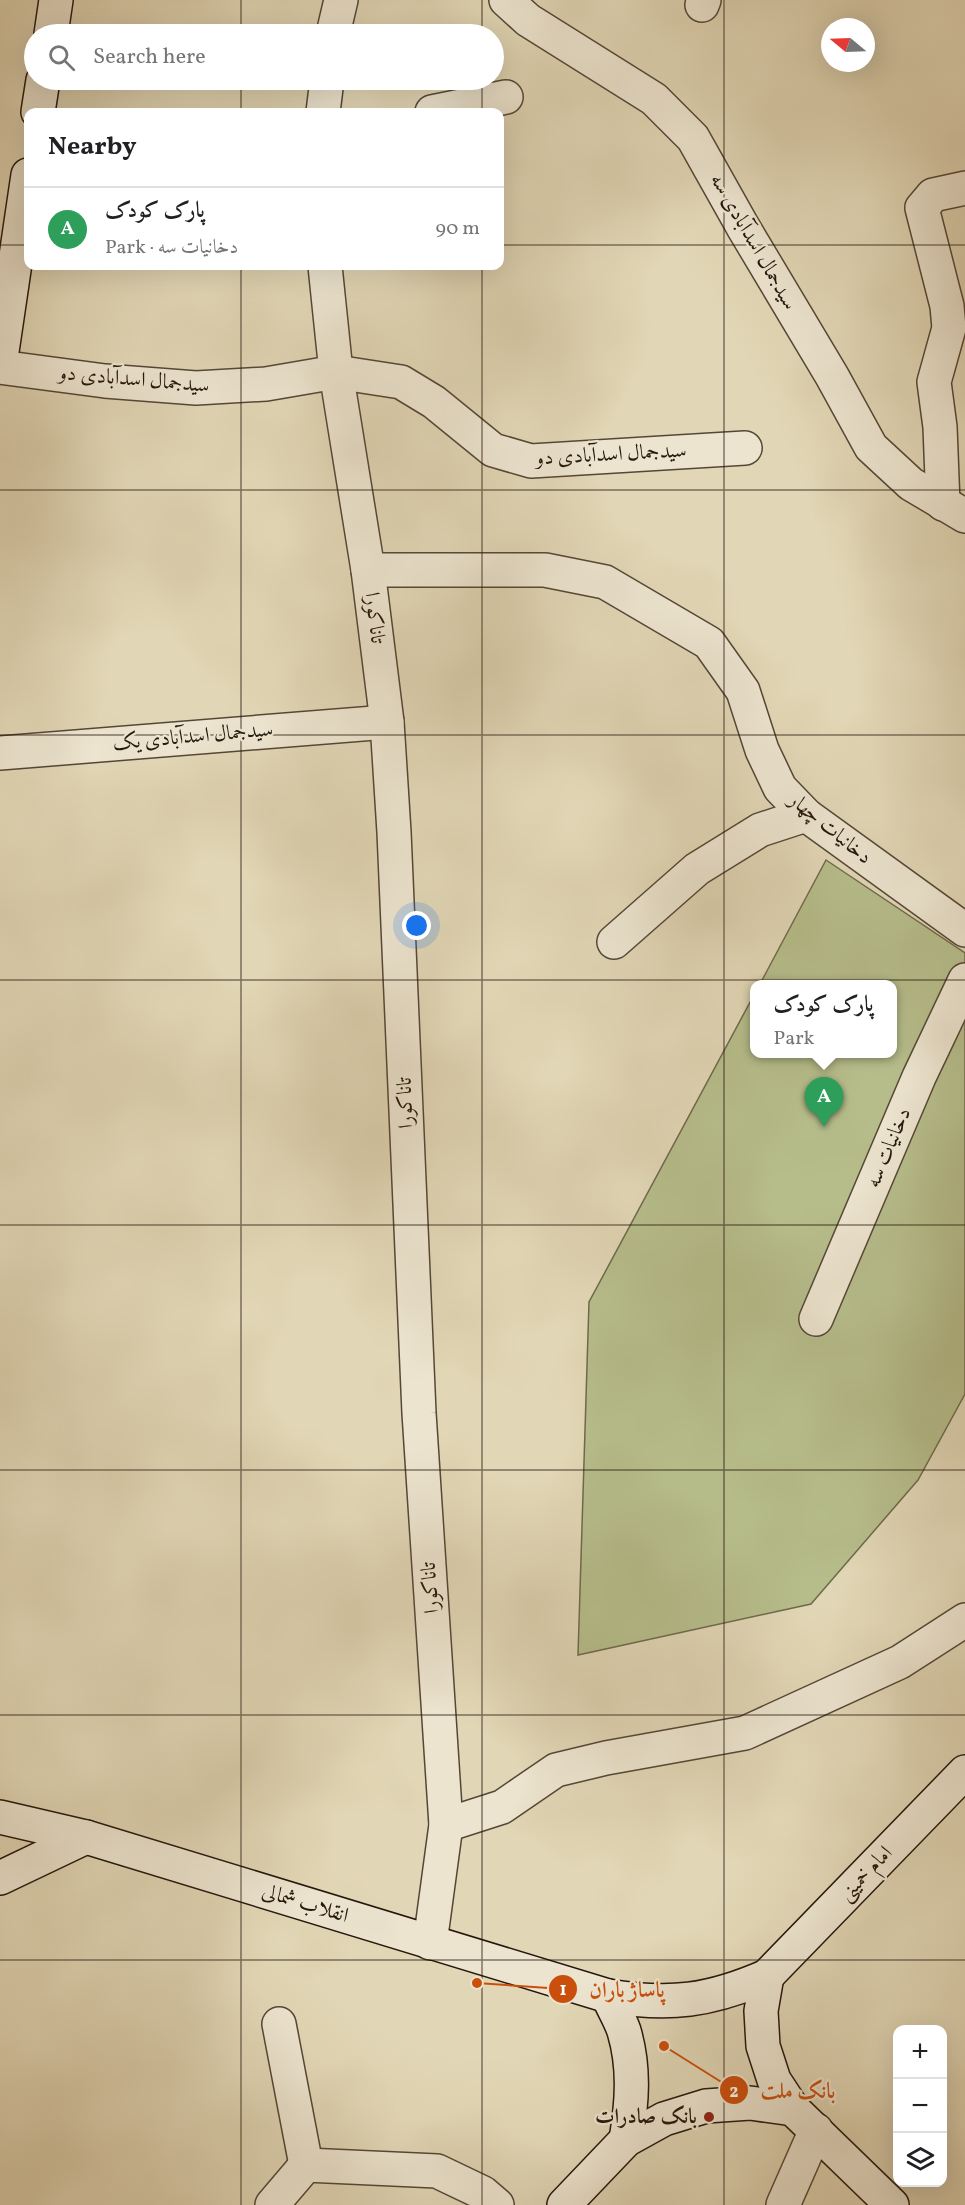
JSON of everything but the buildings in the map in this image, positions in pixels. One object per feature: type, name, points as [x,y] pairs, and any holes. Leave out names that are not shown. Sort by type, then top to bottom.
[{"type":"street","points":[[52,24],[56,0]]},
{"type":"street","points":[[335,24],[341,0]]},
{"type":"street","name":"سیدجمال اسدآبادی سه","points":[[506,0],[528,20],[654,99],[693,138],[871,447],[911,484],[954,510]]},
{"type":"street","points":[[39,108],[42,90]]},
{"type":"street","points":[[323,108],[325,90]]},
{"type":"street","points":[[452,108],[506,97]]},
{"type":"street","points":[[954,510],[934,382],[949,328],[947,306],[922,208],[933,195],[965,188]]},
{"type":"street","points":[[0,366],[8,255],[24,191]]},
{"type":"street","name":"تاناکورا","points":[[326,270],[336,372],[368,570],[387,722],[395,844],[419,1413],[447,1825],[430,1943]]},
{"type":"street","name":"سیدجمال اسدآبادی دو","points":[[0,366],[105,381],[196,388],[266,384],[336,372],[401,382],[434,402],[493,450],[531,461],[745,448]]},
{"type":"street","name":"دخانیات چهار","points":[[368,570],[545,570],[605,582],[709,643],[743,691],[762,750],[780,788],[806,815],[965,930]]},
{"type":"street","name":"سیدجمال اسدآبادی یک","points":[[0,753],[387,722]]},
{"type":"street","points":[[614,942],[697,869],[760,830],[806,815]]},
{"type":"street","name":"دخانیات سه","points":[[816,1319],[919,1077],[965,980]]},
{"type":"street","points":[[447,1825],[502,1807],[556,1770],[606,1758],[746,1733],[900,1662],[965,1620]]},
{"type":"street","name":"امام خمینی","points":[[767,1976],[965,1772]]},
{"type":"street","name":"انقلاب شمالی","points":[[0,1817],[86,1837],[608,1996],[640,2001],[673,2002],[706,1998],[738,1989],[767,1976]]},
{"type":"street","points":[[0,1878],[86,1837]]},
{"type":"street","points":[[767,1976],[761,2011],[763,2046],[774,2079],[805,2120],[892,2205]]},
{"type":"street","points":[[608,1996],[624,2031],[631,2067],[632,2104],[626,2140]]},
{"type":"street","points":[[279,2024],[306,2165]]},
{"type":"street","points":[[564,2205],[626,2140],[664,2119],[706,2106],[750,2103],[805,2120]]},
{"type":"street","points":[[783,2205],[805,2120]]},
{"type":"street","points":[[272,2205],[306,2165]]},
{"type":"street","points":[[306,2165],[437,2171],[483,2193],[497,2205]]},
{"type":"green space","points":[[826,860],[965,953],[965,1394],[918,1480],[811,1604],[578,1655],[589,1302],[750,1002],[750,1058],[897,1058],[897,980],[762,980]]},
{"type":"place","name":"پارک کودک","points":[[824,1127]]},
{"type":"place","name":"پاساژ باران","points":[[477,1983]]},
{"type":"place","name":"بانک ملت","points":[[664,2046]]},
{"type":"place","name":"بانک صادرات","points":[[709,2117]]}]
